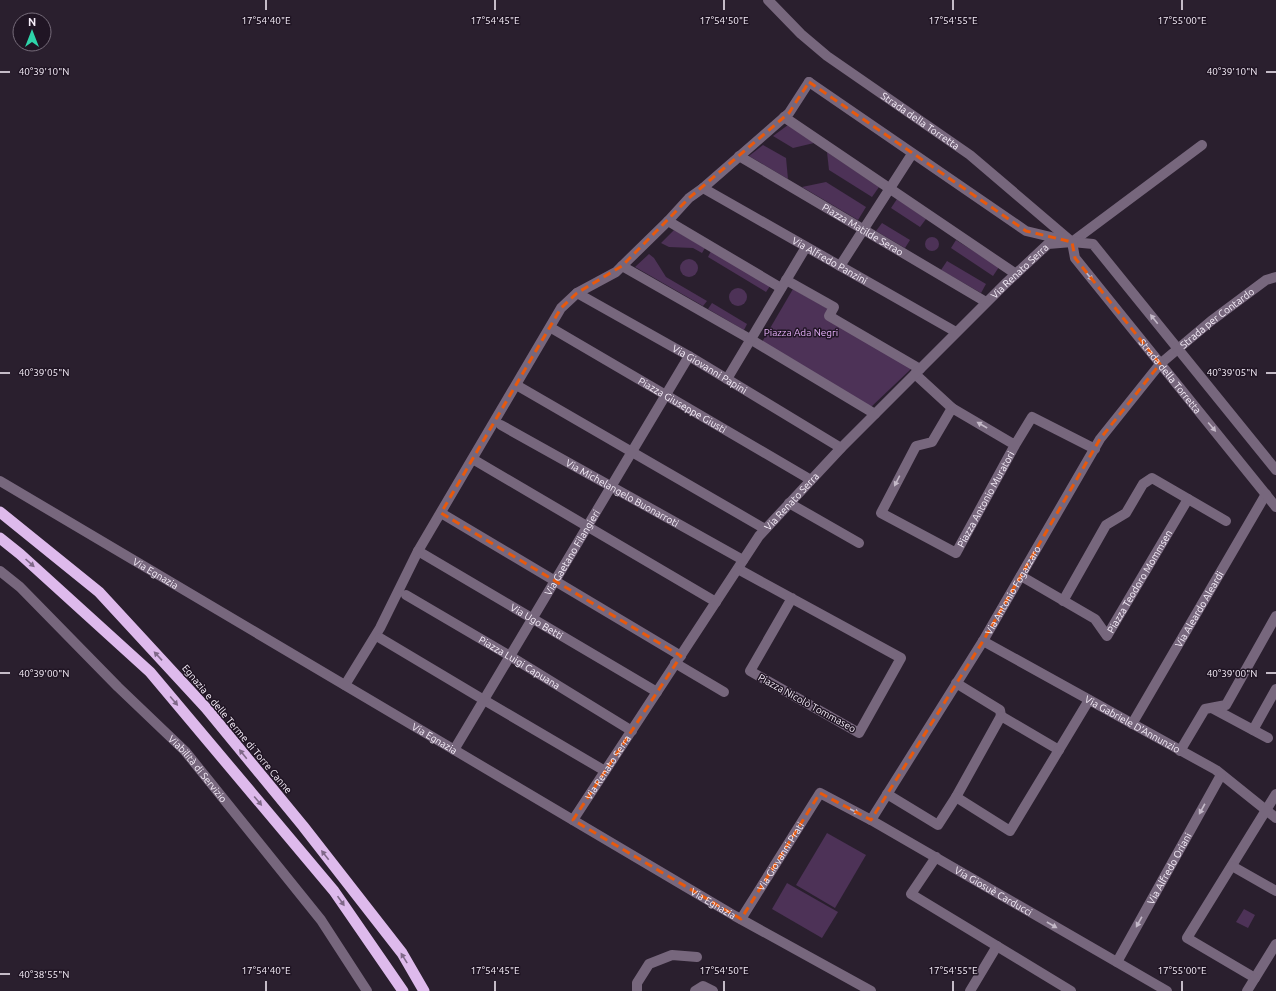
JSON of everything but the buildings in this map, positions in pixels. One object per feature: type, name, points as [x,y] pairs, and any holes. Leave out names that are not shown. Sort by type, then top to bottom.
[{"type":"highway","name":"Egnazia e delle Terme di Torre Canne","points":[[0,512],[99,592],[206,708],[303,826],[402,953],[424,991]]},
{"type":"highway","points":[[0,538],[20,554],[150,672],[334,891],[403,991]]},
{"type":"street","name":"Strada della Torretta","points":[[768,0],[801,34],[826,56],[970,155],[1072,242],[1075,258],[1276,507]]},
{"type":"street","points":[[345,686],[380,628],[418,551],[561,308],[577,293],[616,272],[689,198],[704,188],[789,113],[809,82],[1026,231],[1072,242],[1093,244],[1276,470]]},
{"type":"street","points":[[784,117],[1016,274]]},
{"type":"street","points":[[1072,242],[1202,145]]},
{"type":"street","points":[[840,266],[912,154]]},
{"type":"street","name":"Piazza Matilde Serao","points":[[739,156],[986,302]]},
{"type":"street","name":"Via Alfredo Panzini","points":[[704,188],[956,332]]},
{"type":"street","points":[[668,220],[784,284],[834,307],[830,316],[918,372]]},
{"type":"street","name":"Via Renato Serra","points":[[573,820],[759,536],[841,448],[986,302],[1048,244],[1072,242]]},
{"type":"street","points":[[727,379],[806,246]]},
{"type":"street","points":[[622,266],[750,339],[876,414]]},
{"type":"street","name":"Strada per Contardo","points":[[1160,364],[1179,350],[1211,321],[1266,280],[1276,277]]},
{"type":"street","name":"Via Giovanni Papini","points":[[577,293],[689,356],[841,448]]},
{"type":"street","name":"Piazza Giuseppe Giusti","points":[[553,329],[811,480]]},
{"type":"street","name":"Via Gaetano Filangieri","points":[[454,750],[689,356]]},
{"type":"street","name":"Via Antonio Fogazzaro","points":[[870,820],[982,641],[1100,439],[1160,364]]},
{"type":"street","name":"Piazza Antonio Muratori","points":[[918,372],[952,408],[1015,445]]},
{"type":"street","points":[[518,386],[766,529]]},
{"type":"street","name":"Piazza Antonio Muratori","points":[[952,408],[932,442],[916,446],[881,513],[956,553],[1032,417],[1094,449]]},
{"type":"street","name":"Via Michelangelo Buonarroti","points":[[501,425],[743,560]]},
{"type":"street","points":[[476,461],[716,602]]},
{"type":"street","points":[[1063,601],[1106,525],[1126,513],[1143,484],[1152,478],[1226,521]]},
{"type":"street","name":"Via Egnazia","points":[[0,481],[741,919],[871,991]]},
{"type":"street","name":"Via Aleardo Aleardi","points":[[1132,724],[1266,494]]},
{"type":"street","name":"Piazza Teodoro Mommsen","points":[[1021,576],[1095,619],[1107,636],[1188,499]]},
{"type":"street","points":[[789,503],[859,543]]},
{"type":"street","points":[[441,513],[556,581],[678,660],[724,692]]},
{"type":"street","name":"Via Ugo Betti","points":[[418,551],[657,692]]},
{"type":"street","name":"Piazza Nicolò Tommaseo","points":[[738,569],[792,598],[901,658],[859,733],[750,671],[792,598]]},
{"type":"street","name":"Viabilità di Servizio","points":[[0,571],[20,587],[118,687],[185,751],[321,920],[367,991]]},
{"type":"street","name":"Piazza Luigi Capuana","points":[[406,595],[632,730]]},
{"type":"street","points":[[1180,751],[1205,709],[1226,705],[1276,616]]},
{"type":"street","points":[[380,638],[605,771]]},
{"type":"street","name":"Via Gabriele D'Annunzio","points":[[982,641],[1216,770],[1276,818]]},
{"type":"street","points":[[886,794],[938,824],[956,797],[1001,716],[1000,710],[956,683]]},
{"type":"street","points":[[1253,730],[1276,689]]},
{"type":"street","points":[[956,797],[1010,831],[1089,700]]},
{"type":"street","points":[[1212,708],[1268,738]]},
{"type":"street","points":[[1001,716],[1059,750]]},
{"type":"street","name":"Via Alfredo Oriani","points":[[1117,962],[1221,775]]},
{"type":"street","name":"Via Giosuè Carducci","points":[[820,793],[936,857],[1167,991]]},
{"type":"street","name":"Via Giovanni Prati","points":[[741,919],[820,793]]},
{"type":"street","points":[[1255,978],[1187,938],[1276,794]]},
{"type":"street","points":[[936,857],[912,894],[1071,991]]},
{"type":"street","points":[[1232,866],[1276,891]]},
{"type":"street","points":[[1247,991],[1276,944]]},
{"type":"street","points":[[970,991],[997,946]]},
{"type":"street","points":[[637,991],[637,983],[649,964],[672,955],[697,957]]},
{"type":"street","points":[[695,991],[703,986],[713,991]]},
{"type":"highlighted area","points":[[809,82],[1026,231],[1072,242],[1075,258],[1160,364],[1100,439],[983,641],[871,820],[820,793],[741,919],[573,820],[681,656],[441,513],[561,308],[577,293],[622,266],[689,198],[789,113]]},
{"type":"green space","points":[[788,125],[814,143],[793,148],[773,136]]},
{"type":"green space","points":[[763,145],[786,158],[788,179],[749,156]]},
{"type":"green space","points":[[827,152],[879,187],[872,197],[829,170]]},
{"type":"green space","points":[[826,182],[866,207],[858,220],[802,187]]},
{"type":"green space","points":[[897,199],[926,219],[920,227],[891,208]]},
{"type":"green space","points":[[882,223],[910,240],[905,248],[876,231]]},
{"type":"green space","points":[[674,230],[705,248],[702,253],[693,248],[669,247],[661,243]]},
{"type":"green space","points":[[929,237],[935,237],[939,241],[939,247],[935,251],[929,251],[925,247],[925,241]]},
{"type":"green space","points":[[956,240],[999,267],[993,276],[951,248]]},
{"type":"green space","points":[[711,251],[770,286],[766,292],[708,257]]},
{"type":"green space","points":[[649,254],[654,258],[666,277],[707,301],[703,306],[635,267]]},
{"type":"green space","points":[[689,259],[693,260],[697,264],[697,272],[693,276],[689,277],[685,276],[681,272],[680,268],[681,264],[685,260]]},
{"type":"green space","points":[[947,261],[986,284],[981,293],[941,270]]},
{"type":"green space","points":[[734,288],[742,288],[747,293],[745,304],[742,306],[734,306],[729,301],[729,293]]},
{"type":"green space","name":"Piazza Ada Negri","points":[[793,289],[830,310],[912,368],[871,407],[762,342]]},
{"type":"green space","points":[[712,303],[747,324],[744,330],[708,309]]},
{"type":"green space","points":[[827,833],[866,855],[835,908],[796,885]]},
{"type":"green space","points":[[787,883],[838,912],[822,938],[772,909]]},
{"type":"green space","points":[[1244,909],[1255,915],[1248,928],[1236,922]]}]
